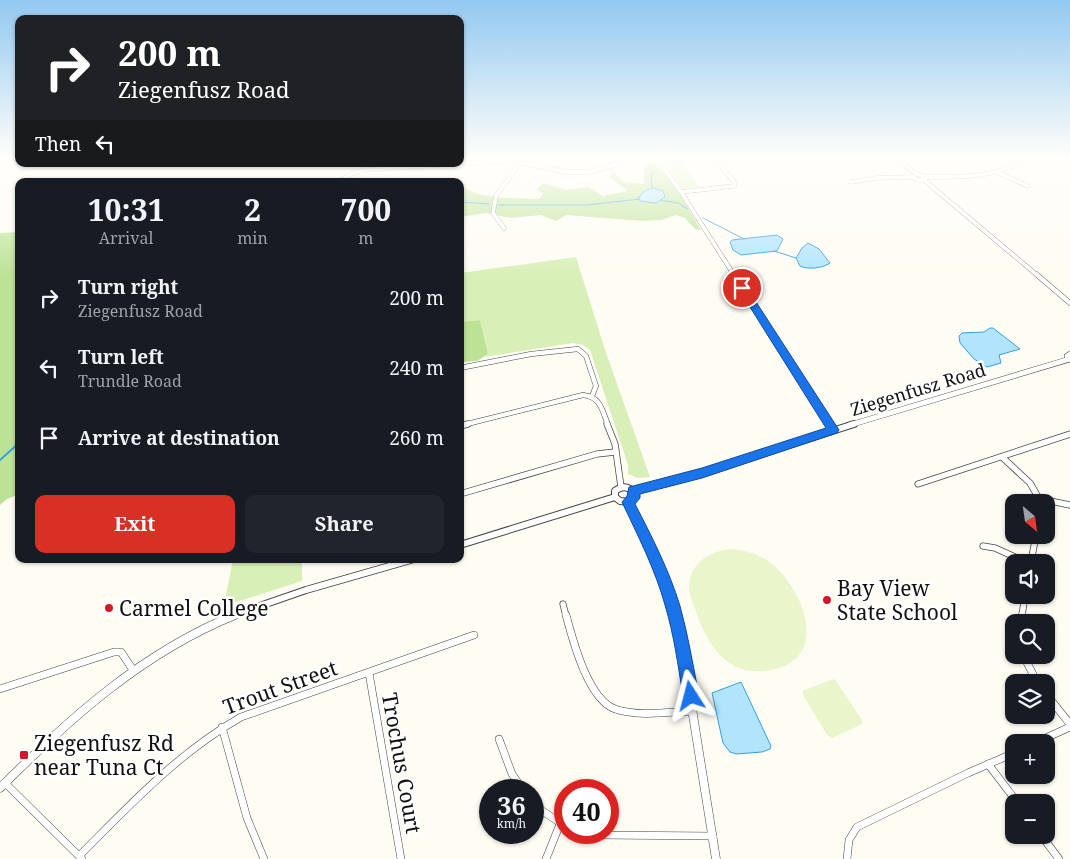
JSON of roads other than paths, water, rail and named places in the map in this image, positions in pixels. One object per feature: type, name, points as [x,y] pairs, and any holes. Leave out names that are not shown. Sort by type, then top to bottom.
[{"type":"street","points":[[495,197],[493,213],[504,228]]},
{"type":"street","points":[[684,197],[833,430]]},
{"type":"street","points":[[946,197],[1070,303]]},
{"type":"street","points":[[464,367],[531,354],[578,350],[586,356],[596,386],[592,396]]},
{"type":"street","points":[[1070,354],[1067,356],[1070,359]]},
{"type":"street","name":"Ziegenfusz Road","points":[[633,491],[702,473],[833,430],[1070,359]]},
{"type":"street","points":[[464,425],[568,398],[583,395],[592,396],[600,404],[615,444],[621,487]]},
{"type":"street","points":[[918,484],[1070,434]]},
{"type":"street","points":[[464,493],[488,484],[578,461],[597,454],[616,452]]},
{"type":"street","points":[[1002,457],[1030,483],[1037,494]]},
{"type":"street","points":[[621,487],[627,487],[633,491],[634,498],[628,502],[620,501],[615,497],[615,491],[621,487]]},
{"type":"street","points":[[464,543],[615,497]]},
{"type":"street","points":[[628,502],[657,563],[672,604],[682,642],[716,859]]},
{"type":"street","points":[[1055,503],[1070,505]]},
{"type":"street","points":[[983,546],[995,548],[1008,554]]},
{"type":"street","points":[[81,857],[2,785],[69,720],[133,670],[202,630],[245,611],[401,563]]},
{"type":"street","points":[[563,604],[566,621],[591,685],[601,699],[612,708],[626,712],[693,712]]},
{"type":"street","name":"Trout Street","points":[[81,857],[174,763],[222,727],[241,717],[474,635]]},
{"type":"street","points":[[0,689],[114,652],[121,652],[133,670]]},
{"type":"street","name":"Trochus Court","points":[[368,673],[401,859]]},
{"type":"street","points":[[1053,734],[1070,725],[1055,706]]},
{"type":"street","points":[[222,727],[247,818],[264,859]]},
{"type":"street","points":[[499,739],[512,774],[516,779]]},
{"type":"street","points":[[847,859],[849,840],[857,828],[1005,757]]},
{"type":"street","points":[[988,764],[1011,794]]},
{"type":"street","points":[[619,835],[713,836]]},
{"type":"street","points":[[546,859],[554,843]]},
{"type":"street","points":[[1048,844],[1060,859]]},
{"type":"water","points":[[665,197],[656,203],[640,201],[638,198]]},
{"type":"water","points":[[777,235],[783,239],[777,251],[741,255],[733,250],[730,242],[732,240]]},
{"type":"water","points":[[808,243],[819,249],[830,263],[815,268],[800,266],[796,258],[802,248]]},
{"type":"water","points":[[993,328],[1020,349],[999,355],[1001,363],[987,367],[974,359],[960,343],[959,336],[962,333],[984,332]]},
{"type":"water","points":[[741,682],[771,746],[770,749],[762,752],[736,754],[730,752],[723,743],[712,693]]},
{"type":"waterway","points":[[498,205],[587,205],[640,199]]},
{"type":"waterway","points":[[660,200],[678,203],[688,209]]},
{"type":"waterway","points":[[464,202],[489,204]]},
{"type":"waterway","points":[[703,218],[744,239]]},
{"type":"waterway","points":[[774,251],[796,258]]},
{"type":"waterway","points":[[0,460],[15,447]]},
{"type":"place","name":"Bay View State School","points":[[827,600]]},
{"type":"place","name":"Carmel College","points":[[109,608]]},
{"type":"place","name":"Ziegenfusz Rd near Tuna Ct","points":[[24,755]]}]
